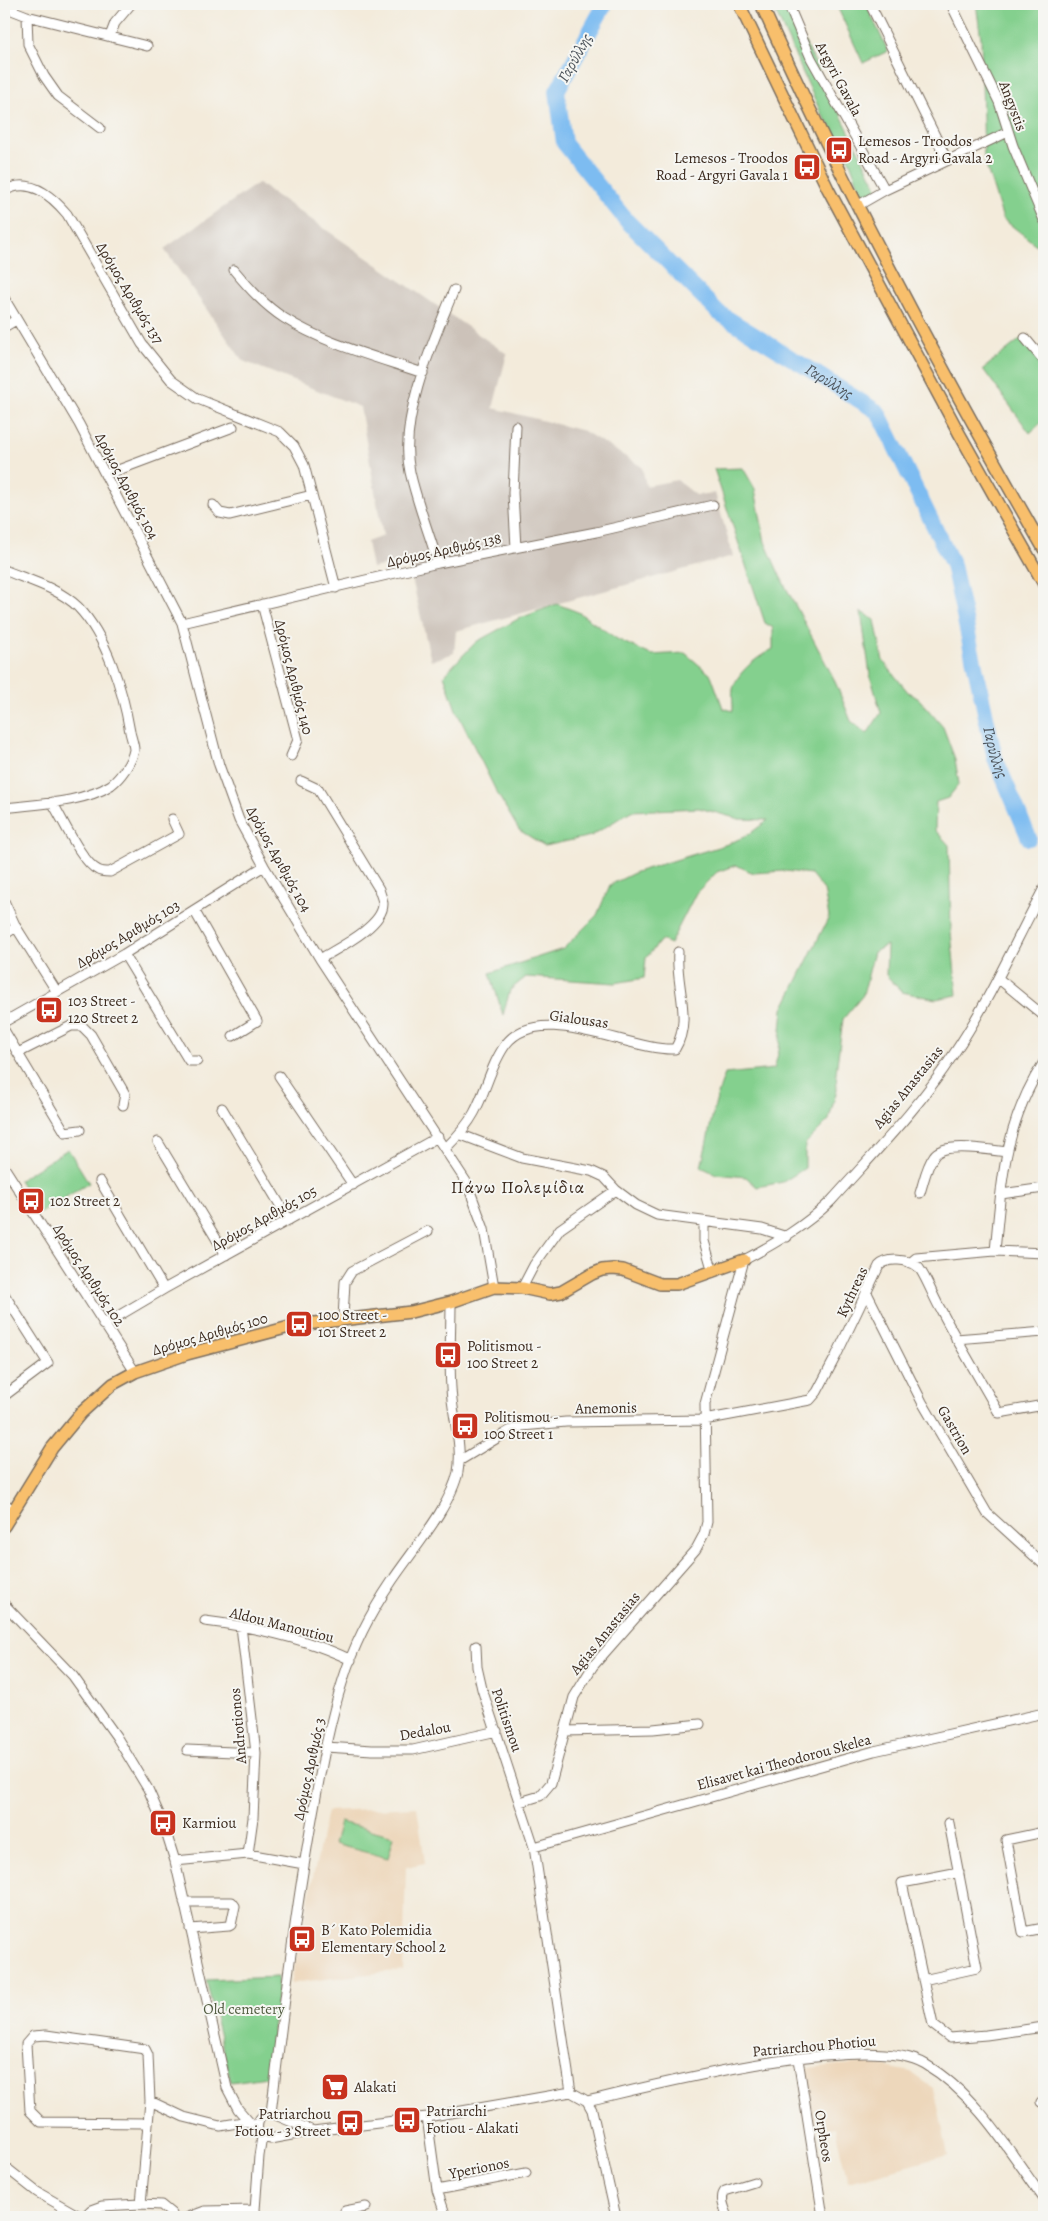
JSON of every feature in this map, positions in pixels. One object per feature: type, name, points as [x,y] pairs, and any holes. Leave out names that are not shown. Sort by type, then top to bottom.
[{"type":"main road","points":[[739,4],[828,189],[959,433],[1044,584]]},
{"type":"main road","points":[[761,4],[792,73],[857,206],[973,426],[1044,549]]},
{"type":"main road","name":"Agias Anastasias","points":[[494,1287],[522,1288],[538,1293],[561,1292],[592,1274],[602,1270],[613,1269],[623,1270],[648,1281],[668,1285],[688,1282],[744,1260]]},
{"type":"main road","name":"Δρόμος Αριθμός 100","points":[[4,1526],[52,1448],[81,1413],[113,1384],[135,1372],[187,1354],[297,1324],[411,1312],[451,1302],[494,1287]]},
{"type":"street","points":[[110,36],[115,23],[131,4]]},
{"type":"street","name":"Argyri Gavala","points":[[788,4],[811,58],[886,190]]},
{"type":"street","points":[[870,4],[947,160]]},
{"type":"street","name":"Angystis","points":[[951,4],[999,102],[1008,132],[1044,220]]},
{"type":"street","points":[[4,7],[27,16],[147,46]]},
{"type":"street","points":[[27,16],[28,44],[44,76],[58,96],[100,128]]},
{"type":"street","points":[[857,206],[947,160],[1008,132]]},
{"type":"street","name":"Δρόμος Αριθμός 137","points":[[4,191],[12,186],[34,186],[53,197],[67,214],[142,344],[171,380],[198,399],[280,432],[294,446],[304,465],[336,588]]},
{"type":"street","points":[[234,270],[258,297],[284,318],[335,343],[422,373]]},
{"type":"street","points":[[438,563],[410,471],[408,442],[411,418],[422,373],[454,290]]},
{"type":"street","name":"Δρόμος Αριθμός 104","points":[[4,298],[79,424],[182,623],[219,765],[239,820],[264,866],[320,959],[467,1183],[484,1228],[494,1287]]},
{"type":"street","points":[[4,327],[16,320]]},
{"type":"street","points":[[1025,338],[1044,361]]},
{"type":"street","points":[[516,426],[513,494],[516,548]]},
{"type":"street","points":[[105,475],[233,427]]},
{"type":"street","points":[[213,505],[220,513],[230,515],[312,495]]},
{"type":"street","name":"Δρόμος Αριθμός 138","points":[[182,623],[438,563],[713,505]]},
{"type":"street","points":[[4,570],[53,589],[77,606],[97,632],[125,699],[134,750],[125,769],[112,784],[91,795],[4,808]]},
{"type":"street","name":"Δρόμος Αριθμός 140","points":[[262,604],[298,740],[291,756]]},
{"type":"street","points":[[301,781],[318,789],[379,889],[383,903],[381,914],[375,924],[320,959]]},
{"type":"street","points":[[52,802],[86,860],[98,870],[106,872],[110,872],[179,834],[172,819]]},
{"type":"street","name":"Δρόμος Αριθμός 103","points":[[4,1022],[124,954],[264,866]]},
{"type":"street","name":"Agias Anastasias","points":[[520,1802],[540,1796],[551,1783],[574,1697],[593,1666],[696,1549],[704,1534],[708,1506],[704,1420],[707,1394],[744,1260],[787,1237],[831,1202],[937,1080],[999,979],[1044,888]]},
{"type":"street","points":[[4,900],[16,927],[57,992]]},
{"type":"street","points":[[194,910],[257,1021],[233,1036]]},
{"type":"street","points":[[4,935],[16,927]]},
{"type":"street","name":"Gialousas","points":[[445,1148],[459,1134],[474,1114],[495,1063],[507,1042],[525,1030],[545,1026],[577,1030],[660,1050],[674,1049],[682,1038],[684,1023],[677,962],[678,952]]},
{"type":"street","points":[[124,954],[189,1060],[197,1061]]},
{"type":"street","points":[[999,979],[1044,1016]]},
{"type":"street","points":[[18,1054],[71,1026],[82,1026],[91,1035],[125,1094],[122,1105]]},
{"type":"street","points":[[4,1030],[65,1132],[80,1130]]},
{"type":"street","points":[[995,1251],[1006,1152],[1017,1114],[1044,1062]]},
{"type":"street","points":[[279,1076],[353,1185]]},
{"type":"street","points":[[222,1108],[289,1220]]},
{"type":"street","points":[[459,1134],[522,1158],[591,1171],[604,1177],[616,1190],[636,1205],[657,1214],[762,1229],[787,1237]]},
{"type":"street","name":"Δρόμος Αριθμός 105","points":[[103,1324],[438,1137]]},
{"type":"street","points":[[158,1142],[226,1256]]},
{"type":"street","points":[[920,1193],[934,1154],[940,1151],[951,1148],[1006,1152]]},
{"type":"street","name":"Δρόμος Αριθμός 102","points":[[4,1167],[135,1372]]},
{"type":"street","points":[[100,1181],[164,1289]]},
{"type":"street","points":[[1001,1194],[1044,1188]]},
{"type":"street","points":[[522,1288],[534,1265],[560,1229],[616,1190]]},
{"type":"street","points":[[704,1222],[704,1241],[712,1272]]},
{"type":"street","points":[[343,1318],[345,1282],[352,1271],[428,1231]]},
{"type":"street","points":[[910,1263],[916,1258],[995,1251],[1044,1252]]},
{"type":"street","name":"Kythreas","points":[[704,1420],[810,1400],[817,1392],[836,1356],[879,1266],[884,1261],[896,1260],[910,1263]]},
{"type":"street","points":[[910,1263],[916,1265],[922,1271],[956,1339],[1000,1413],[1044,1405]]},
{"type":"street","name":"Gastrion","points":[[866,1290],[922,1402],[987,1513],[1044,1565]]},
{"type":"street","points":[[4,1294],[48,1363],[4,1396]]},
{"type":"street","points":[[451,1302],[450,1387],[460,1447],[459,1461]]},
{"type":"street","points":[[956,1339],[1044,1332]]},
{"type":"street","name":"Anemonis","points":[[459,1461],[509,1431],[522,1426],[566,1422],[704,1420]]},
{"type":"street","name":"Δρόμος Αριθμός 3","points":[[271,2113],[290,1950],[304,1864],[326,1747],[343,1680],[363,1628],[391,1582],[436,1517],[458,1473],[459,1461]]},
{"type":"street","points":[[4,1503],[14,1512]]},
{"type":"street","points":[[4,1604],[73,1676],[116,1736],[148,1789],[163,1823],[175,1861],[227,2088],[238,2109],[260,2134],[270,2140],[313,2131],[427,2117],[571,2092],[587,2101],[592,2110],[616,2217]]},
{"type":"street","name":"Aldou Manoutiou","points":[[205,1621],[241,1626],[330,1650],[351,1660]]},
{"type":"street","name":"Androtionos","points":[[241,1626],[256,1753],[254,1818],[248,1854]]},
{"type":"street","name":"Politismou","points":[[476,1646],[477,1667],[482,1689],[520,1802]]},
{"type":"street","name":"Elisavet kai Theodorou Skelea","points":[[534,1847],[874,1751],[1044,1712]]},
{"type":"street","points":[[565,1731],[652,1729],[700,1724]]},
{"type":"street","name":"Dedalou","points":[[326,1747],[413,1750],[497,1731]]},
{"type":"street","points":[[187,1750],[256,1753]]},
{"type":"street","points":[[520,1802],[534,1847],[571,2092]]},
{"type":"street","points":[[923,1980],[977,1968],[949,1823]]},
{"type":"street","points":[[1044,1832],[1006,1840],[1023,1932],[1044,1928]]},
{"type":"street","points":[[175,1861],[248,1854],[304,1864]]},
{"type":"street","points":[[959,1872],[902,1883],[933,2026],[950,2038],[986,2036],[1044,2027]]},
{"type":"street","points":[[184,1902],[232,1902],[235,1906],[231,1925],[190,1929]]},
{"type":"street","points":[[141,2204],[150,2101],[148,2055],[145,2049],[46,2035],[34,2036],[26,2044],[30,2111],[41,2122],[148,2123]]},
{"type":"street","name":"Patriarchou Photiou","points":[[587,2101],[739,2067],[863,2053],[894,2054],[924,2063],[953,2084],[982,2116],[1044,2199]]},
{"type":"street","name":"Orpheos","points":[[798,2059],[823,2217]]},
{"type":"street","points":[[150,2101],[184,2117],[220,2126],[245,2118],[261,2117],[271,2113],[313,2131]]},
{"type":"street","points":[[193,2216],[205,2211],[256,2213],[260,2134],[257,2123],[261,2117]]},
{"type":"street","points":[[278,2137],[284,2129],[280,2117]]},
{"type":"street","points":[[427,2117],[437,2190],[446,2217]]},
{"type":"street","points":[[4,2166],[37,2192],[82,2217],[91,2210],[102,2206],[141,2204],[161,2205],[172,2214]]},
{"type":"street","name":"Yperionos","points":[[437,2190],[526,2173]]},
{"type":"street","points":[[728,2217],[722,2198],[725,2191],[754,2182]]},
{"type":"street","points":[[345,2211],[356,2213],[366,2207]]},
{"type":"shaded area","points":[[258,183],[507,354],[493,408],[584,431],[642,467],[646,486],[677,480],[696,495],[715,493],[733,556],[456,631],[454,653],[431,661],[408,561],[372,568],[367,542],[383,536],[360,407],[243,361],[164,249]]},
{"type":"shaded area","points":[[417,1807],[425,1863],[406,1867],[403,1970],[291,1983],[327,1811]]},
{"type":"shaded area","points":[[865,2063],[911,2072],[934,2088],[948,2155],[848,2182],[835,2128],[812,2130],[805,2068]]},
{"type":"green space","points":[[772,4],[786,4],[878,190],[867,196],[861,192],[850,162],[839,140],[821,113]]},
{"type":"green space","points":[[836,4],[866,4],[888,51],[863,63]]},
{"type":"green space","points":[[976,4],[1044,4],[1044,251],[1003,219],[984,159],[981,38]]},
{"type":"green space","points":[[1022,338],[1044,365],[1044,420],[1030,433],[983,369]]},
{"type":"green space","points":[[743,468],[755,489],[765,542],[780,576],[834,679],[851,721],[867,734],[881,713],[870,675],[861,612],[875,620],[883,661],[908,692],[919,699],[943,727],[955,759],[959,784],[948,798],[936,802],[935,830],[949,845],[951,932],[957,995],[936,999],[902,992],[886,975],[887,945],[874,952],[863,995],[843,1019],[836,1072],[837,1089],[829,1120],[805,1144],[805,1168],[783,1182],[757,1187],[746,1177],[716,1174],[701,1167],[717,1097],[725,1074],[774,1069],[779,1050],[783,1009],[829,917],[824,890],[811,874],[785,871],[753,873],[736,865],[717,872],[696,893],[670,944],[661,940],[646,958],[644,978],[615,983],[526,977],[510,990],[503,1015],[490,973],[563,949],[597,915],[610,885],[636,872],[728,844],[748,835],[768,820],[739,819],[699,808],[631,811],[591,836],[545,846],[519,830],[497,793],[456,710],[444,675],[476,642],[518,619],[557,604],[578,612],[617,639],[651,655],[685,653],[711,675],[723,708],[733,711],[733,689],[738,678],[751,663],[773,649],[773,628],[765,623],[714,469]]},
{"type":"green space","points":[[68,1149],[89,1183],[40,1213],[19,1180]]},
{"type":"green space","points":[[340,1822],[394,1836],[388,1858],[334,1844]]},
{"type":"green space","name":"Old cemetery","points":[[278,1977],[267,2077],[231,2082],[206,1980]]},
{"type":"waterway","name":"Γαρύλλης","points":[[605,4],[557,91],[564,143],[626,220],[719,313],[878,412],[953,565],[995,758],[1029,838]]},
{"type":"place","name":"Lemesos - Troodos Road - Argyri Gavala 2","points":[[839,150]]},
{"type":"place","name":"Lemesos - Troodos Road - Argyri Gavala 1","points":[[807,167]]},
{"type":"place","name":"103 Street - 120 Street 2","points":[[49,1010]]},
{"type":"place","name":"102 Street 2","points":[[31,1201]]},
{"type":"place","name":"100 Street - 101 Street 2","points":[[299,1324]]},
{"type":"place","name":"Politismou - 100 Street 2","points":[[448,1355]]},
{"type":"place","name":"Politismou - 100 Street 1","points":[[465,1426]]},
{"type":"place","name":"Karmiou","points":[[163,1823]]},
{"type":"place","name":"B´ Kato Polemidia Elementary School 2","points":[[302,1939]]},
{"type":"place","name":"Alakati","points":[[335,2087]]},
{"type":"place","name":"Patriarchi Fotiou - Alakati","points":[[407,2120]]},
{"type":"place","name":"Patriarchou Fotiou - 3 Street","points":[[350,2123]]},
{"type":"district","name":"Πάνω Πολεμίδια","points":[[518,1187]]}]
